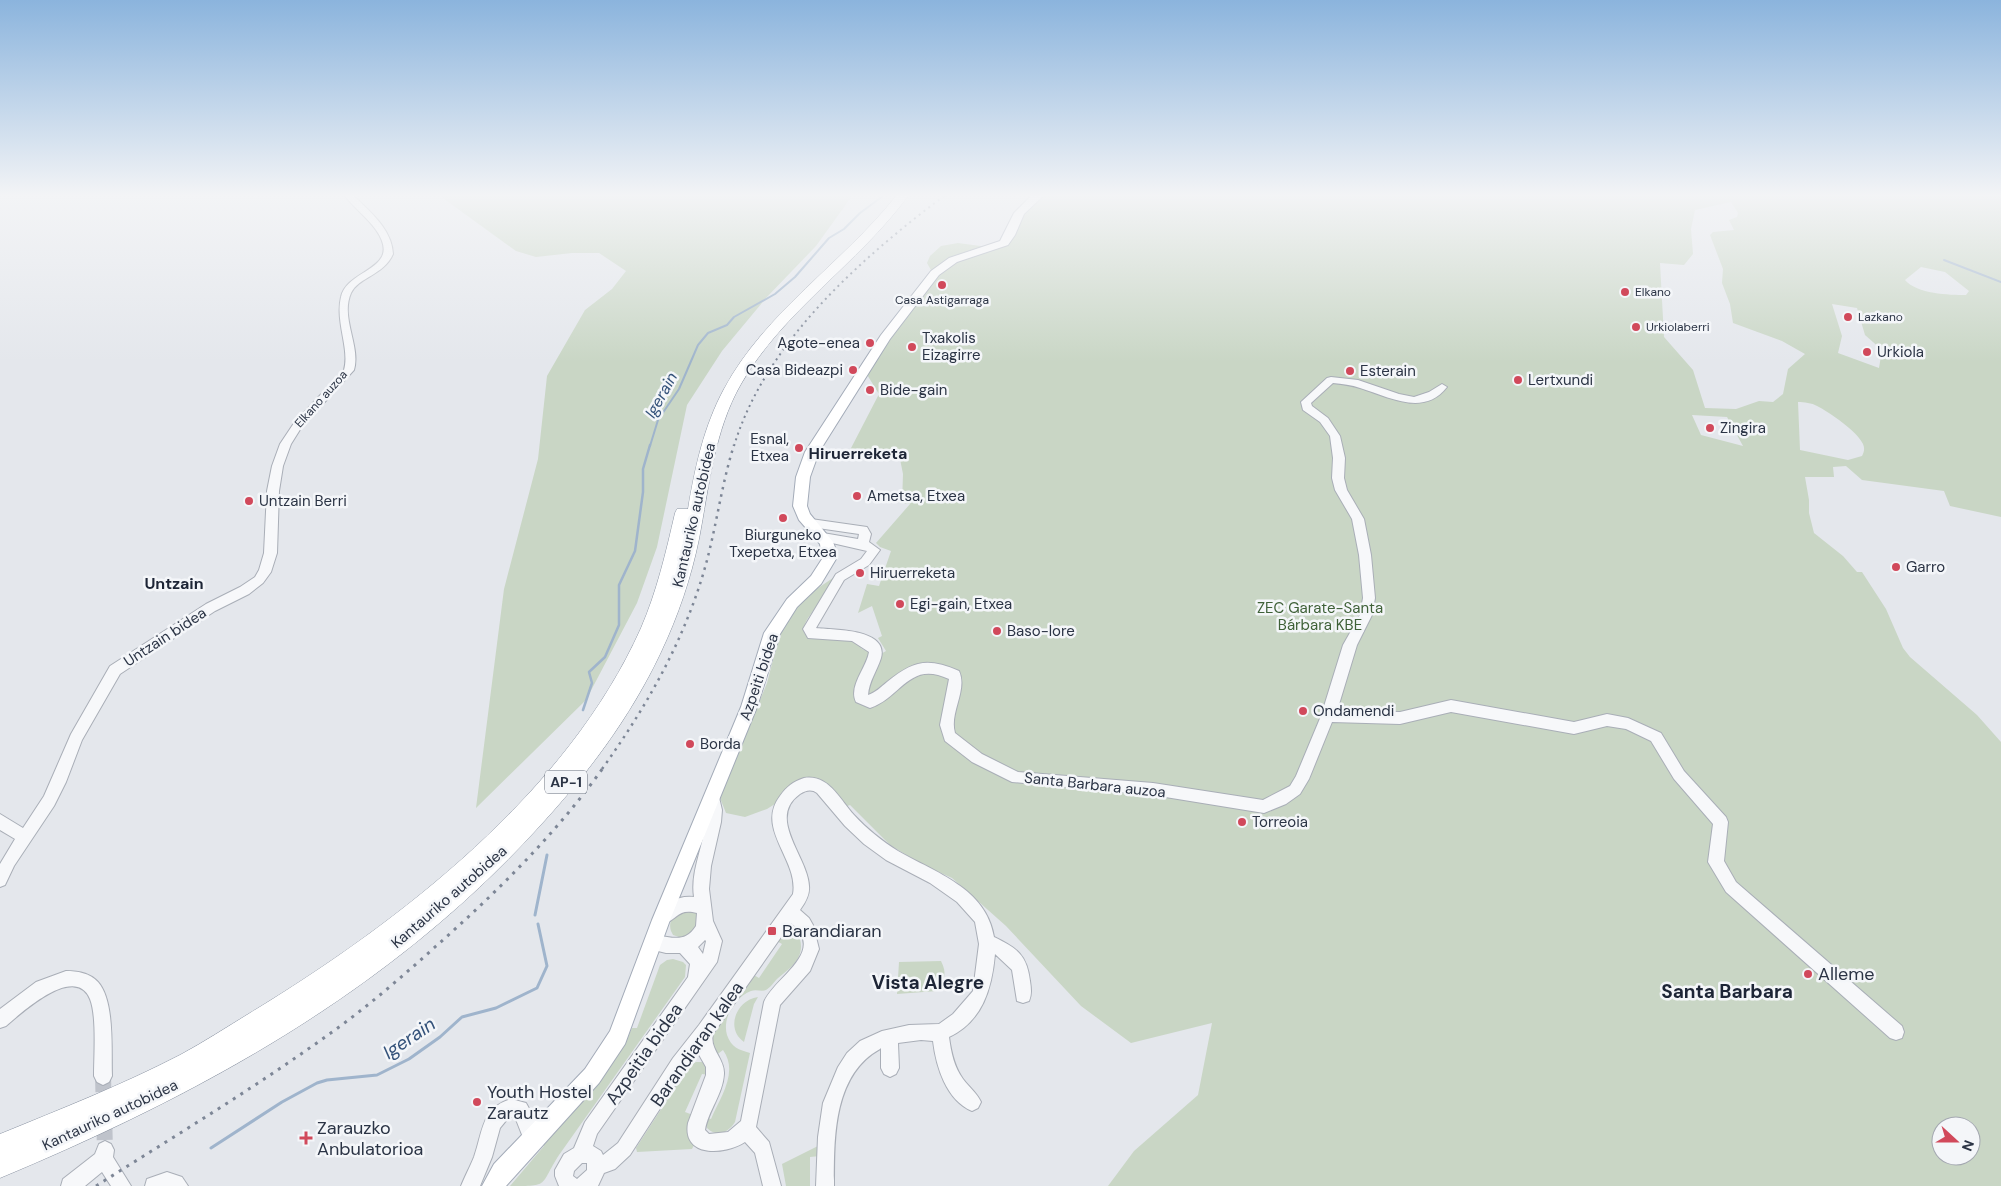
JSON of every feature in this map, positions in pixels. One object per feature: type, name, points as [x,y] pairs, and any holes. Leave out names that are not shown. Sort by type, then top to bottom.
[{"type":"highway","name":"Kantauriko autobidea","points":[[0,1147],[76,1116],[179,1068],[281,1009],[330,977],[427,902],[472,863],[522,813],[576,750],[605,710],[648,631],[668,574],[679,534],[694,455],[707,415],[721,386],[734,365],[764,328],[843,251]]},
{"type":"highway","name":"Kantauriko autobidea","points":[[0,1165],[78,1133],[167,1090],[244,1049],[325,998],[437,912],[487,868],[536,817],[588,755],[618,713],[660,636],[683,571],[706,453],[732,386],[758,348],[774,329],[854,251]]},
{"type":"main road","points":[[829,556],[829,550],[823,537],[804,516],[800,506],[800,492],[812,452],[885,338],[935,273],[953,260],[979,251]]},
{"type":"main road","name":"Azpeiti bidea","points":[[493,1186],[502,1172],[592,1076],[610,1052],[624,1023],[661,920],[749,707],[772,633],[780,618],[792,603],[816,580],[824,569],[829,556]]},
{"type":"street","name":"Elkano auzoa","points":[[281,454],[290,434],[305,416],[328,395],[348,371],[352,360],[346,338],[344,297],[348,289],[375,269],[387,256],[387,251]]},
{"type":"street","name":"Santa Barbara auzoa","points":[[863,544],[870,546],[874,550],[865,562],[840,577],[809,629],[812,634],[844,634],[866,640],[876,650],[876,659],[860,689],[861,698],[870,702],[900,678],[917,668],[947,671],[954,675],[956,680],[947,730],[951,740],[998,770],[1017,778],[1153,790],[1264,807],[1295,790],[1302,779],[1328,716],[1350,645],[1366,615],[1369,598],[1365,555],[1358,520],[1341,490],[1338,478],[1339,458],[1335,436],[1324,420],[1305,405],[1331,380],[1364,385],[1399,398],[1410,400],[1428,398],[1442,387]]},
{"type":"street","name":"Untzain bidea","points":[[0,880],[9,861],[52,795],[76,738],[115,670],[124,662],[175,632],[210,608],[251,586],[265,570],[270,558],[272,502],[281,454]]},
{"type":"street","points":[[811,523],[863,530],[865,534],[863,544],[823,537]]},
{"type":"street","points":[[829,556],[848,542]]},
{"type":"street","points":[[1328,716],[1400,718],[1451,706],[1574,728],[1607,720],[1628,724],[1656,737],[1679,775],[1721,822],[1716,862],[1731,887],[1896,1032]]},
{"type":"street","name":"Barandiaran kalea","points":[[582,1182],[624,1150],[679,1064],[705,1031],[800,897],[804,887],[786,846],[780,815],[784,802],[792,791],[802,785],[819,786],[827,792],[861,832],[882,849],[942,882],[974,907],[982,919],[986,941]]},
{"type":"street","name":"Azpeitia bidea","points":[[582,1152],[591,1128],[709,962],[714,947],[713,935],[705,915],[701,884],[716,815],[713,798]]},
{"type":"street","points":[[0,821],[25,836]]},
{"type":"street","points":[[652,943],[684,946],[701,934],[705,915],[692,903],[682,904],[669,911],[661,920]]},
{"type":"street","points":[[705,1031],[702,1044],[714,1065],[715,1076],[696,1125],[699,1138],[706,1143],[721,1142],[734,1139],[745,1130],[750,1120],[772,1002],[778,993],[804,967],[812,949],[806,925],[790,913]]},
{"type":"street","points":[[825,1186],[826,1137],[833,1102],[842,1078],[854,1058],[862,1050],[890,1037],[920,1032],[940,1032],[955,1024],[970,1009],[981,992],[986,941],[1004,950],[1020,966],[1023,995]]},
{"type":"street","points":[[684,946],[698,960],[698,973],[695,982]]},
{"type":"street","points":[[0,1020],[53,982],[68,978],[80,978],[93,987],[99,1002],[103,1076]]},
{"type":"street","points":[[940,1032],[946,1069],[955,1086],[972,1102]]},
{"type":"street","points":[[890,1037],[890,1068]]},
{"type":"street","points":[[679,1064],[696,1056],[708,1056]]},
{"type":"street","points":[[470,1186],[480,1164],[493,1123],[504,1108],[512,1106],[520,1108],[527,1120],[532,1139]]},
{"type":"street","points":[[745,1130],[763,1148],[772,1186]]},
{"type":"street","points":[[582,1152],[587,1152],[595,1157],[582,1182],[565,1180],[565,1168],[572,1158],[582,1152]]},
{"type":"street","points":[[70,1186],[104,1154],[122,1186]]},
{"type":"street","points":[[154,1186],[165,1181],[172,1181],[179,1186]]},
{"type":"green space","points":[[517,251],[811,251],[766,298],[722,351],[687,405],[657,547],[637,603],[586,700],[476,808],[504,589],[538,459],[547,376],[585,310],[612,289],[626,271],[599,253],[572,253],[536,257]]},
{"type":"green space","name":"ZEC Garate-Santa Bárbara KBE","points":[[935,251],[1693,251],[1693,254],[1684,265],[1660,263],[1664,337],[1693,370],[1705,408],[1736,409],[1759,401],[1773,402],[1783,394],[1788,369],[1805,354],[1782,341],[1733,323],[1730,304],[1722,283],[1723,269],[1716,251],[2001,251],[2001,517],[1950,506],[1944,491],[1862,480],[1846,466],[1833,467],[1834,477],[1805,477],[1809,513],[1814,533],[1843,556],[1857,572],[1862,572],[1886,609],[1903,648],[1910,657],[1977,715],[2001,742],[2001,1186],[1108,1186],[1134,1151],[1198,1095],[1212,1023],[1131,1043],[1081,1006],[1006,926],[952,878],[923,865],[890,845],[850,805],[842,808],[823,785],[745,817],[726,813],[720,798],[767,683],[781,629],[798,605],[809,594],[839,574],[808,618],[804,626],[806,634],[841,638],[858,643],[862,649],[879,655],[886,651],[878,638],[882,636],[872,606],[858,613],[867,584],[879,586],[891,551],[880,547],[876,543],[910,504],[902,503],[903,474],[899,454],[849,452],[879,394],[866,373],[885,344],[936,279],[927,263],[930,256]],"holes":[[[1921,267],[1945,272],[1969,291],[1966,295],[1925,291],[1910,285],[1905,280]],[[1832,304],[1857,308],[1865,335],[1882,350],[1879,368],[1838,353],[1842,336]],[[1798,402],[1815,405],[1843,423],[1863,444],[1864,452],[1862,456],[1848,460],[1800,450]],[[1692,415],[1727,417],[1743,446],[1701,435]]]},
{"type":"green space","points":[[691,909],[698,914],[699,927],[682,938],[673,935],[670,926],[672,919],[678,914]]},
{"type":"green space","points":[[793,927],[799,934],[801,946],[798,958],[767,989],[764,991],[751,991],[740,998],[728,1015],[726,1028],[729,1039],[742,1051],[750,1053],[735,1122],[726,1131],[715,1133],[707,1128],[707,1118],[711,1119],[723,1094],[729,1076],[729,1067],[723,1050],[715,1056],[707,1041],[752,974],[759,978],[782,944],[775,940],[780,933],[787,936]]},
{"type":"green space","points":[[673,959],[686,965],[685,977],[559,1155],[546,1178],[532,1186],[510,1186],[544,1146],[541,1141],[592,1089],[615,1060],[632,1028],[637,1028],[660,965],[667,960]]},
{"type":"green space","points":[[941,961],[944,976],[937,991],[897,994],[899,962]]},
{"type":"green space","points":[[758,997],[754,1004],[744,1042],[735,1030],[736,1016],[744,1003]]},
{"type":"green space","points":[[696,1062],[702,1062],[707,1066],[709,1075],[702,1074],[685,1112],[693,1115],[692,1142],[694,1145],[692,1149],[637,1152],[636,1148],[689,1066]]},
{"type":"green space","points":[[818,1146],[820,1156],[810,1157],[810,1186],[786,1186],[782,1164]]},
{"type":"waterway","name":"Igerain","points":[[650,446],[658,420],[679,389],[698,345],[708,333],[727,325],[734,317],[775,294],[795,277],[817,251]]},
{"type":"waterway","points":[[1944,260],[2001,282]]},
{"type":"waterway","name":"Igerain","points":[[583,710],[592,683],[589,672],[605,657],[619,625],[619,585],[635,551],[643,492],[643,469],[650,445]]},
{"type":"waterway","name":"Igerain","points":[[535,915],[547,855]]},
{"type":"waterway","name":"Igerain","points":[[211,1148],[282,1102],[317,1083],[327,1080],[377,1075],[409,1059],[440,1037],[462,1017],[496,1008],[537,988],[547,966],[538,924]]},
{"type":"tunnel","points":[[103,1076],[105,1150]]},
{"type":"railway","points":[[734,446],[748,408],[768,372],[792,338],[819,306],[875,251]]},
{"type":"railway","points":[[602,769],[648,699],[685,624],[704,571],[734,445]]},
{"type":"railway","points":[[96,1186],[280,1069],[376,998],[458,927],[524,862],[565,817],[603,768]]},
{"type":"place","name":"Casa Astigarraga","points":[[942,285]]},
{"type":"place","name":"Elkano","points":[[1625,292]]},
{"type":"place","name":"Lazkano","points":[[1848,317]]},
{"type":"place","name":"Urkiolaberri","points":[[1636,327]]},
{"type":"place","name":"Agote-enea","points":[[870,343]]},
{"type":"place","name":"Txakolis Eizagirre","points":[[912,347]]},
{"type":"place","name":"Urkiola","points":[[1867,352]]},
{"type":"place","name":"Casa Bideazpi","points":[[853,370]]},
{"type":"place","name":"Esterain","points":[[1350,371]]},
{"type":"place","name":"Lertxundi","points":[[1518,380]]},
{"type":"place","name":"Bide-gain","points":[[870,390]]},
{"type":"place","name":"Zingira","points":[[1710,428]]},
{"type":"place","name":"Esnal, Etxea","points":[[799,448]]},
{"type":"place","name":"Ametsa, Etxea","points":[[857,496]]},
{"type":"place","name":"Untzain Berri","points":[[249,501]]},
{"type":"place","name":"Biurguneko Txepetxa, Etxea","points":[[783,518]]},
{"type":"place","name":"Garro","points":[[1896,567]]},
{"type":"place","name":"Hiruerreketa","points":[[860,573]]},
{"type":"place","name":"Egi-gain, Etxea","points":[[900,604]]},
{"type":"place","name":"Baso-lore","points":[[997,631]]},
{"type":"place","name":"Ondamendi","points":[[1303,711]]},
{"type":"place","name":"Borda","points":[[690,744]]},
{"type":"place","name":"Torreoia","points":[[1242,822]]},
{"type":"place","name":"Barandiaran","points":[[772,931]]},
{"type":"place","name":"Alleme","points":[[1808,974]]},
{"type":"place","name":"Youth Hostel Zarautz","points":[[477,1102]]},
{"type":"place","name":"Zarauzko Anbulatorioa","points":[[306,1138]]},
{"type":"district","name":"Hiruerreketa","points":[[858,453]]},
{"type":"district","name":"Untzain","points":[[174,583]]},
{"type":"district","name":"Vista Alegre","points":[[928,982]]},
{"type":"district","name":"Santa Barbara","points":[[1727,991]]}]
